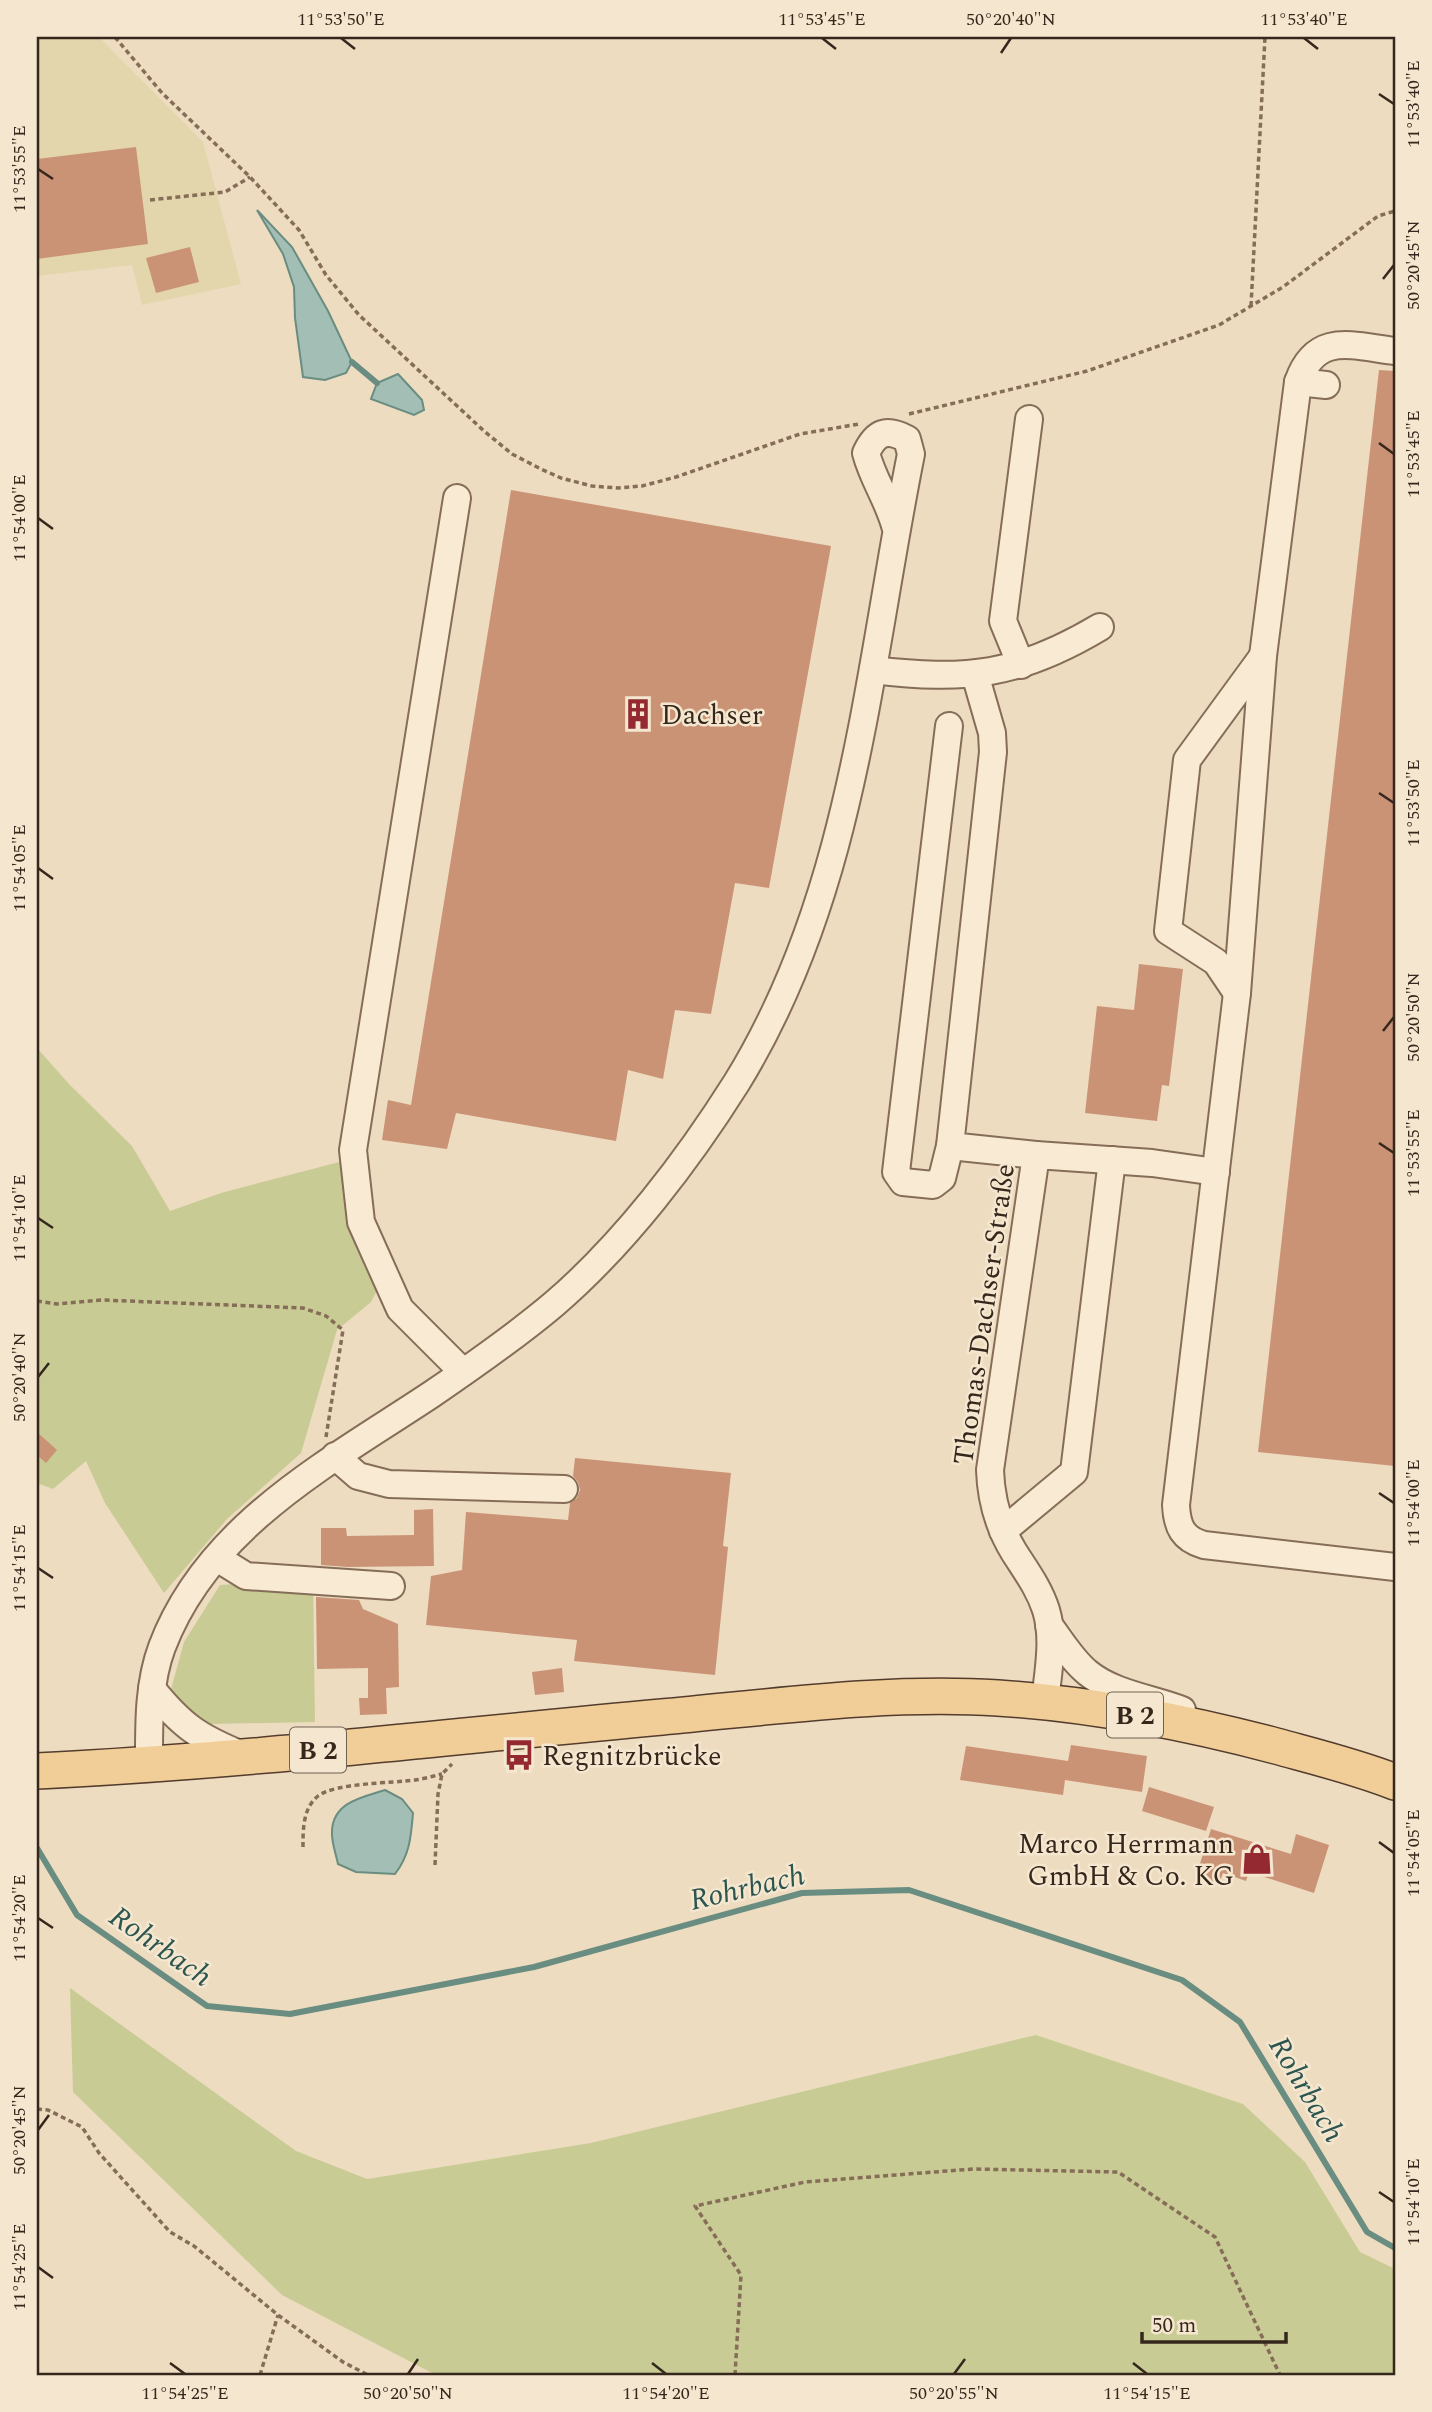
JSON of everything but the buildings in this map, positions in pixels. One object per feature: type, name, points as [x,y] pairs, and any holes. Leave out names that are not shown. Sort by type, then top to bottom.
[{"type":"main road","name":"B 2","points":[[37,1771],[246,1757],[878,1699],[945,1697],[1045,1702],[1095,1708],[1225,1732],[1328,1760],[1395,1782]]},
{"type":"street","points":[[1395,351],[1331,345],[1319,350],[1309,359],[1298,382],[1263,656],[1237,993],[1176,1505],[1178,1524],[1187,1538],[1204,1545],[1395,1567]]},
{"type":"street","points":[[1298,382],[1326,385]]},
{"type":"street","points":[[1021,665],[1003,621],[1029,419]]},
{"type":"street","points":[[149,1765],[152,1689],[161,1651],[174,1618],[217,1558],[245,1527],[271,1504],[328,1461],[502,1345],[555,1303],[638,1217],[689,1153],[738,1079],[805,945],[824,888],[849,794],[911,454],[907,439],[883,433],[876,436],[866,453],[896,528]]},
{"type":"street","points":[[457,498],[353,1150],[361,1222],[400,1310],[463,1372]]},
{"type":"street","points":[[873,670],[917,675],[1000,671],[1062,649],[1100,628]]},
{"type":"street","points":[[1237,993],[1216,962],[1168,931],[1187,760],[1263,656]]},
{"type":"street","points":[[949,726],[896,1172],[903,1182],[933,1185],[942,1178],[950,1146],[993,752],[992,733],[975,674]]},
{"type":"street","points":[[950,1146],[1035,1155]]},
{"type":"street","name":"Thomas-Dachser-Straße","points":[[1049,1625],[1041,1595],[1003,1531],[993,1504],[990,1470],[1035,1155],[1112,1160],[1216,1172]]},
{"type":"street","points":[[1003,1531],[1074,1472],[1112,1160]]},
{"type":"street","points":[[328,1461],[358,1476],[389,1484],[564,1489]]},
{"type":"street","points":[[217,1558],[246,1576],[391,1586]]},
{"type":"street","points":[[1045,1702],[1050,1650],[1049,1625]]},
{"type":"street","points":[[1049,1625],[1068,1651],[1101,1681],[1196,1716],[1225,1732]]},
{"type":"street","points":[[152,1689],[191,1730],[246,1757]]},
{"type":"path","points":[[115,37],[162,93],[250,177],[299,230],[326,275],[359,315],[512,454],[561,478],[592,486],[618,488],[642,486],[676,477],[800,434],[869,423],[866,453]]},
{"type":"path","points":[[1251,306],[1265,37]]},
{"type":"path","points":[[150,200],[225,192],[250,177]]},
{"type":"path","points":[[902,416],[1087,372],[1219,325],[1283,287],[1378,216],[1395,211]]},
{"type":"path","points":[[37,1301],[57,1304],[102,1300],[303,1308],[326,1315],[343,1330],[328,1461]]},
{"type":"path","points":[[303,1847],[303,1826],[308,1809],[318,1796],[332,1789],[419,1780],[442,1774],[451,1766],[468,1735]]},
{"type":"path","points":[[435,1865],[438,1794],[442,1774]]},
{"type":"path","points":[[37,2109],[48,2110],[82,2127],[99,2153],[170,2232],[194,2246],[278,2315],[344,2362],[368,2375]]},
{"type":"path","points":[[735,2375],[741,2275],[695,2206],[805,2182],[974,2169],[1118,2172],[1215,2238],[1280,2375]]},
{"type":"path","points":[[260,2375],[278,2315]]},
{"type":"shaded area","points":[[37,37],[99,37],[203,142],[241,284],[142,305],[132,265],[37,276]]},
{"type":"green space","points":[[37,1048],[132,1146],[170,1211],[221,1193],[343,1161],[381,1283],[371,1302],[337,1330],[301,1453],[227,1519],[164,1593],[105,1503],[86,1461],[53,1489],[37,1483]]},
{"type":"green space","points":[[313,1579],[315,1722],[208,1724],[170,1693],[184,1642],[220,1585]]},
{"type":"green space","points":[[70,1988],[296,2151],[367,2179],[591,2143],[1036,2035],[1243,2104],[1305,2162],[1360,2252],[1395,2269],[1395,2375],[436,2375],[282,2295],[73,2092]]},
{"type":"water","points":[[257,210],[292,247],[328,311],[352,362],[346,373],[325,380],[303,377],[294,287],[283,254]]},
{"type":"water","points":[[398,374],[422,400],[424,410],[414,415],[371,399],[377,383]]},
{"type":"water","points":[[385,1790],[402,1799],[413,1813],[409,1845],[400,1867],[395,1874],[356,1872],[338,1864],[332,1835],[338,1813],[351,1802]]},
{"type":"waterway","points":[[352,362],[377,383]]},
{"type":"waterway","name":"Rohrbach","points":[[37,1848],[77,1915],[207,2006],[290,2014],[534,1967],[802,1893],[909,1890],[1182,1980],[1240,2022],[1367,2232],[1395,2248]]},
{"type":"place","name":"Dachser","points":[[638,714]]},
{"type":"place","name":"Regnitzbrücke","points":[[519,1755]]},
{"type":"place","name":"Marco Herrmann GmbH & Co. KG","points":[[1257,1859]]}]
